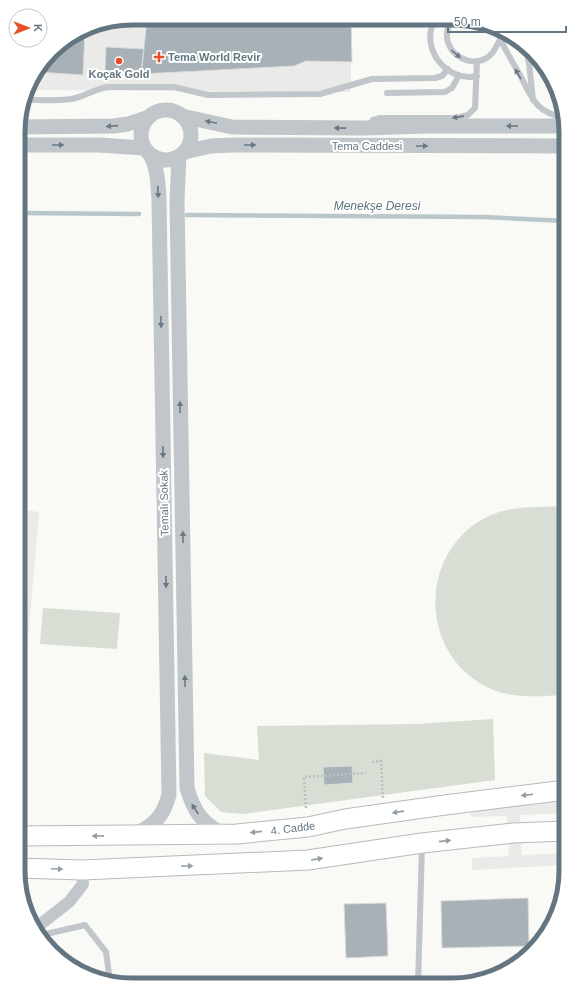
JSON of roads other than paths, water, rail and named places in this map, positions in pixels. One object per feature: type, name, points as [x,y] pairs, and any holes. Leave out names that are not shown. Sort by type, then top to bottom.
[{"type":"main road","name":"4. Cadde","points":[[25,836],[224,835],[308,827],[384,814],[559,791]]},
{"type":"main road","points":[[25,868],[82,870],[308,860],[422,843],[513,833],[559,831]]},
{"type":"street","points":[[25,127],[114,126],[128,124],[149,116],[155,112],[165,110],[176,112],[182,116],[190,131],[190,139],[181,154],[177,201],[187,788],[192,806],[204,822],[224,835]]},
{"type":"street","points":[[147,151],[141,131],[149,116]]},
{"type":"street","points":[[182,116],[232,127],[366,128],[425,126],[559,126]]},
{"type":"street","points":[[25,145],[99,145],[147,151],[162,160],[170,160],[181,154]]},
{"type":"street","name":"Tema Caddesi","points":[[181,154],[211,146],[234,145],[559,146]]},
{"type":"street","name":"Temalı Sokak","points":[[131,836],[148,828],[159,818],[166,806],[169,795],[159,200],[155,164],[147,151]]},
{"type":"street","points":[[39,925],[69,902],[83,884],[82,870]]},
{"type":"lane","points":[[433,25],[429,34],[429,44],[437,59],[448,69],[459,74],[477,76]]},
{"type":"lane","points":[[450,25],[446,32],[448,45],[453,53],[461,58],[477,61],[486,59],[492,54],[501,37]]},
{"type":"lane","points":[[503,38],[533,102],[546,112],[558,116]]},
{"type":"lane","points":[[527,55],[533,102]]},
{"type":"lane","points":[[366,128],[373,120],[380,118],[456,118],[468,115],[475,108],[477,61]]},
{"type":"lane","points":[[30,100],[70,99],[81,97],[100,88],[109,87],[174,87],[208,95],[320,94],[372,79],[435,78],[442,76],[448,69]]},
{"type":"lane","points":[[387,93],[446,92],[452,88],[459,74]]},
{"type":"lane","points":[[418,978],[422,843]]},
{"type":"lane","points":[[46,934],[85,925],[106,952],[109,975]]},
{"type":"waterway","name":"Menekşe Deresi","points":[[25,213],[139,214]]},
{"type":"waterway","name":"Menekşe Deresi","points":[[187,215],[483,217],[559,221]]},
{"type":"place","name":"Tema World Revir","points":[[159,57]]},
{"type":"place","name":"Koçak Gold","points":[[119,61]]}]
